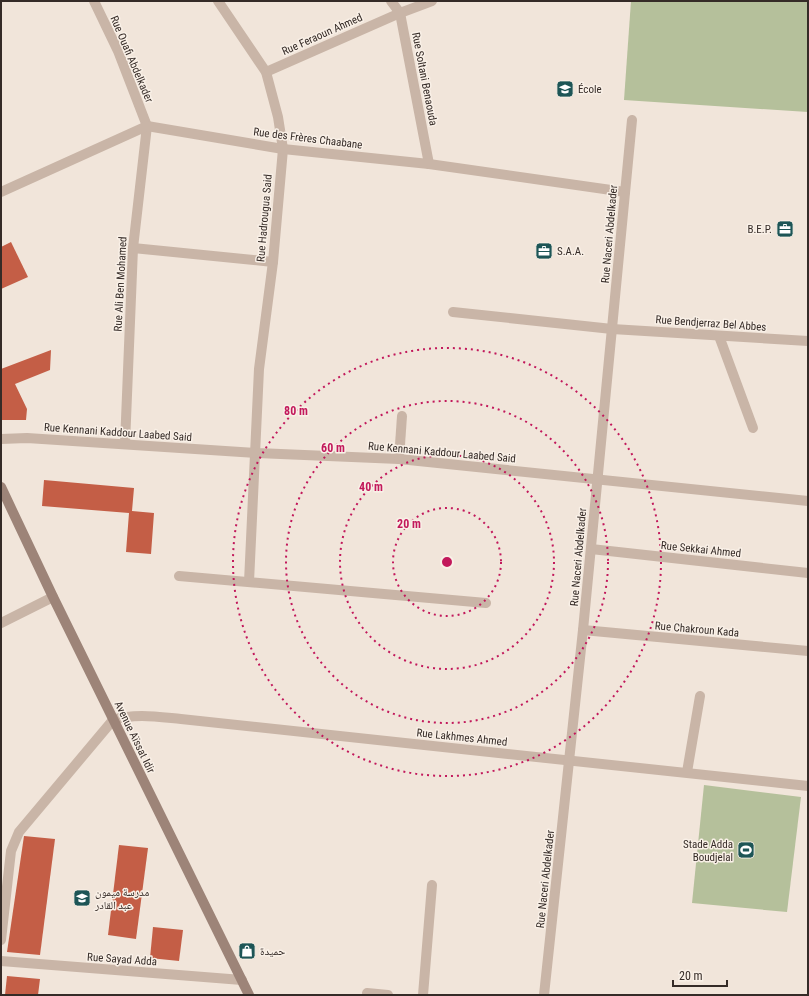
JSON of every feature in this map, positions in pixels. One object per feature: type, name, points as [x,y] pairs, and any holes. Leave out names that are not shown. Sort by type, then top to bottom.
[{"type":"main road","name":"Avenue Aïssat Idir","points":[[1,488],[53,598],[250,995]]},
{"type":"street","name":"Rue Ouafi Abdelkader","points":[[94,1],[118,51],[147,126]]},
{"type":"street","name":"Rue Hadrougua Said","points":[[218,1],[266,72],[278,117],[283,148],[273,262],[259,369],[257,453],[249,582]]},
{"type":"street","name":"Rue Soltani Benaouda","points":[[391,1],[400,13],[429,164]]},
{"type":"street","name":"Rue Feraoun Ahmed","points":[[266,72],[400,13],[432,1]]},
{"type":"street","name":"Rue Naceri Abdelkader","points":[[544,995],[570,761],[632,120]]},
{"type":"street","name":"Rue des Frères Chaabane","points":[[147,126],[283,148],[429,164],[625,192]]},
{"type":"street","points":[[1,192],[147,126]]},
{"type":"street","name":"Rue Ali Ben Mohamed","points":[[125,444],[133,248],[147,126]]},
{"type":"street","points":[[133,248],[273,262]]},
{"type":"street","name":"Rue Bendjerraz Bel Abbes","points":[[453,312],[612,329],[808,341]]},
{"type":"street","points":[[719,336],[753,428]]},
{"type":"street","points":[[399,459],[402,416]]},
{"type":"street","name":"Rue Kennani Kaddour Laabed Said","points":[[1,439],[27,438],[257,453],[399,459],[808,501]]},
{"type":"street","name":"Rue Sekkai Ahmed","points":[[591,549],[808,573]]},
{"type":"street","points":[[179,576],[486,603]]},
{"type":"street","points":[[1,623],[53,598]]},
{"type":"street","name":"Rue Chakroun Kada","points":[[583,630],[808,651]]},
{"type":"street","points":[[687,772],[700,696]]},
{"type":"street","name":"Rue Lakhmes Ahmed","points":[[113,720],[127,716],[181,719],[808,786]]},
{"type":"street","points":[[1,940],[11,851],[14,840],[19,832],[113,720]]},
{"type":"street","points":[[423,995],[432,885]]},
{"type":"street","name":"Rue Sayad Adda","points":[[1,962],[242,980]]},
{"type":"street","points":[[367,993],[388,995]]},
{"type":"green space","points":[[631,1],[808,1],[808,112],[624,100]]},
{"type":"green space","name":"Stade Adda Boudjelal","points":[[704,785],[801,797],[787,912],[692,903]]},
{"type":"building","points":[[11,242],[28,277],[1,289],[1,247]]},
{"type":"building","points":[[51,350],[50,370],[15,384],[27,409],[26,420],[1,420],[1,369]]},
{"type":"building","points":[[44,480],[134,488],[132,511],[154,513],[151,554],[126,552],[129,513],[42,506]]},
{"type":"building","points":[[24,836],[55,839],[40,955],[7,952]]},
{"type":"building","points":[[119,845],[148,848],[136,939],[108,935]]},
{"type":"building","points":[[153,927],[183,930],[179,961],[150,958]]},
{"type":"building","points":[[7,976],[40,979],[38,995],[5,995]]},
{"type":"place","name":"École","points":[[565,89]]},
{"type":"place","name":"B.E.P.","points":[[785,229]]},
{"type":"place","name":"S.A.A.","points":[[544,251]]},
{"type":"place","name":"Stade Adda Boudjelal","points":[[746,850]]},
{"type":"place","name":"مدرسة ميمون عبد القادر","points":[[82,898]]},
{"type":"place","name":"حميدة","points":[[247,951]]}]
